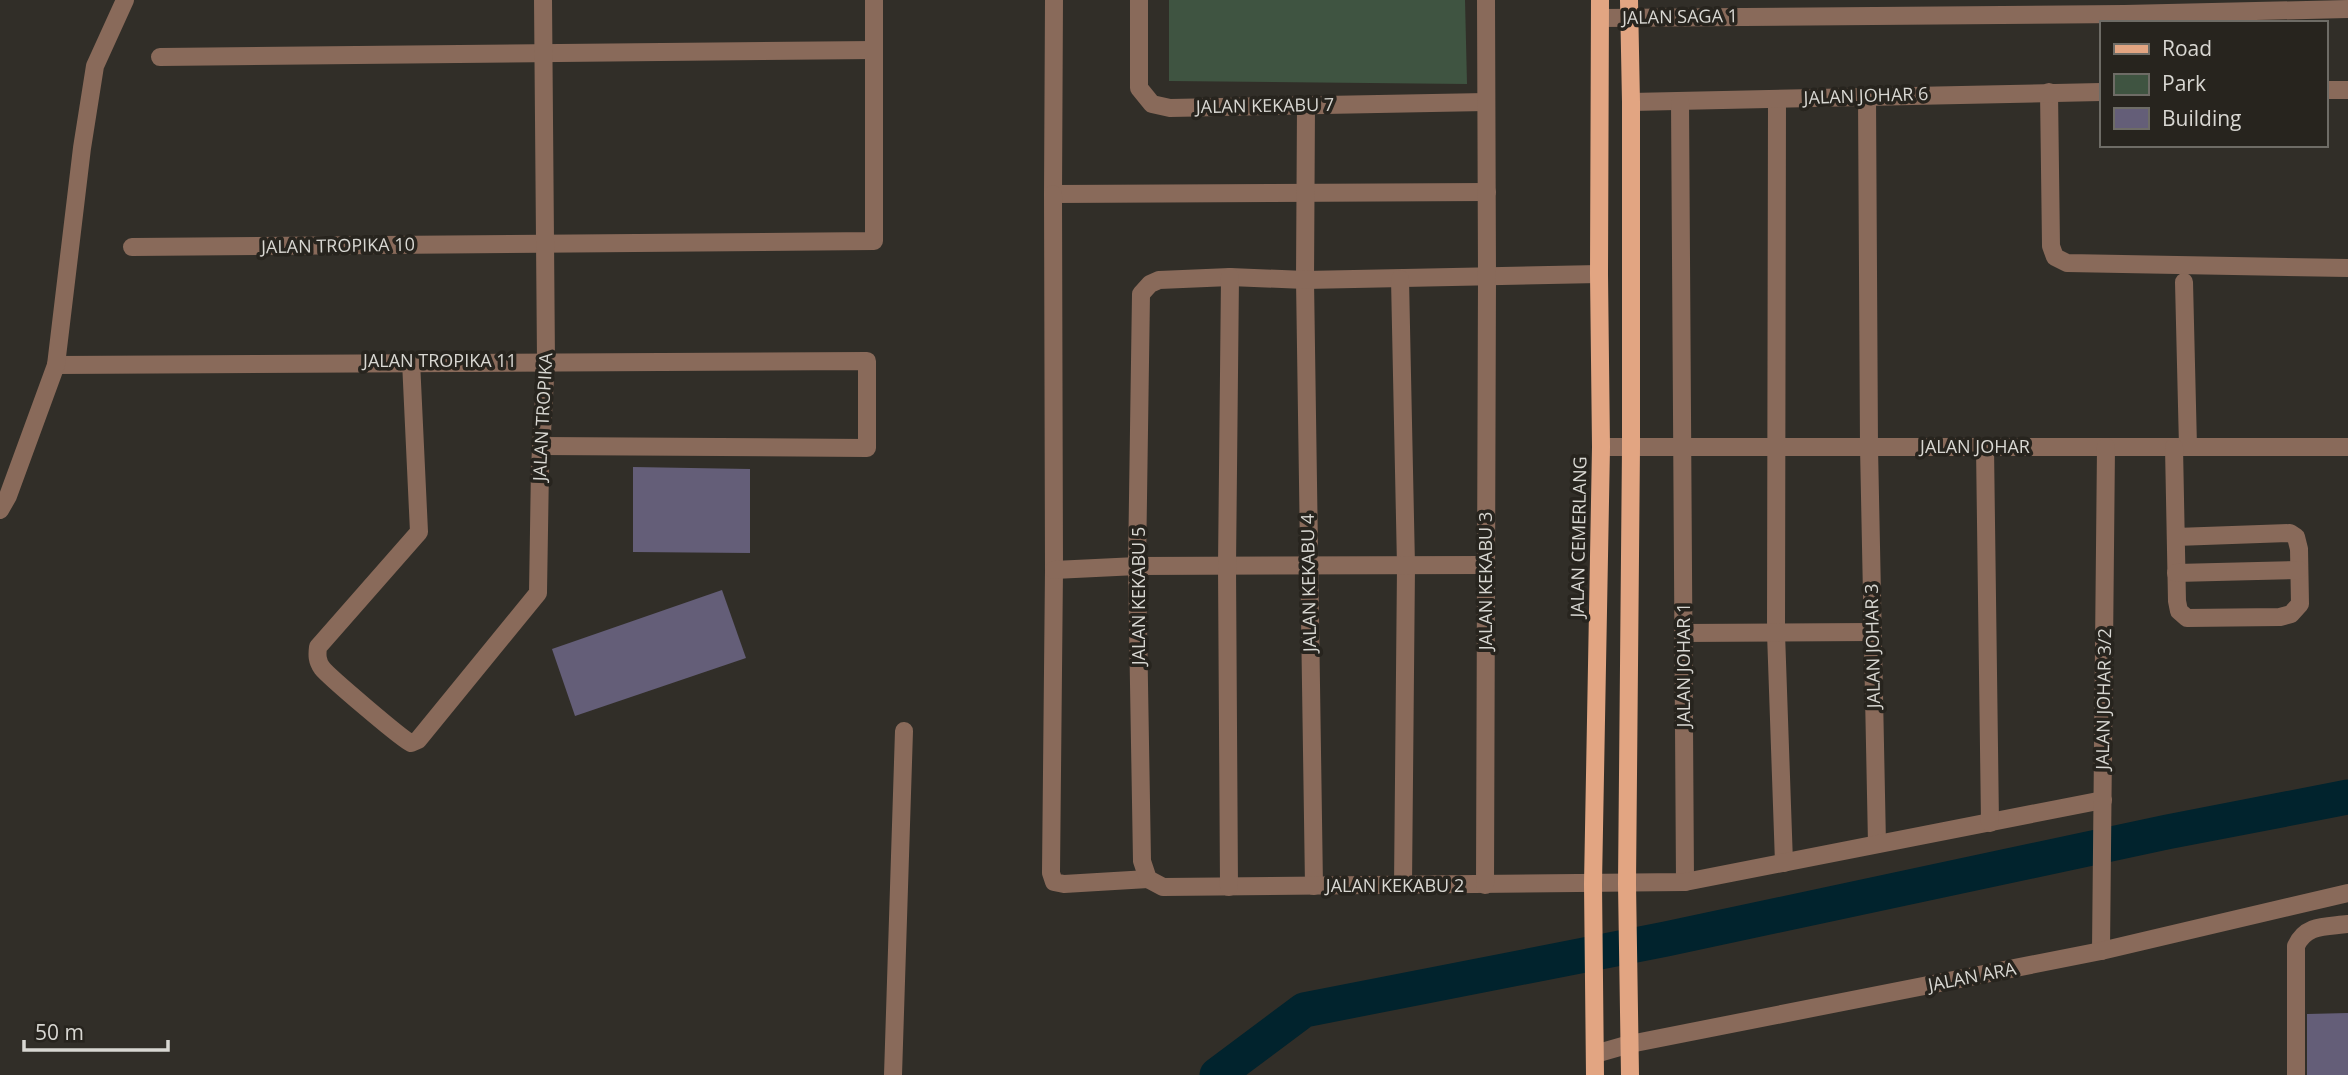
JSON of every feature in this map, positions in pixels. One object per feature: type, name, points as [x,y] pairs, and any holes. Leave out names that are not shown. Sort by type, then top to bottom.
[{"type":"main road","points":[[1629,0],[1632,447],[1627,893],[1630,1075]]},
{"type":"main road","name":"JALAN CEMERLANG","points":[[1595,1075],[1593,884],[1601,447],[1600,9]]},
{"type":"street","points":[[0,510],[8,496],[56,365],[82,148],[95,66],[125,0]]},
{"type":"street","name":"JALAN TROPIKA","points":[[411,361],[419,532],[318,647],[317,656],[323,669],[403,740],[411,743],[418,740],[538,593],[546,361],[543,0]]},
{"type":"street","points":[[160,57],[874,50],[874,0]]},
{"type":"street","points":[[1054,0],[1054,570],[1137,566],[1486,565]]},
{"type":"street","name":"JALAN KEKABU 7","points":[[1139,0],[1139,88],[1152,104],[1170,108],[1486,102]]},
{"type":"street","name":"JALAN KEKABU 3","points":[[1485,885],[1486,0]]},
{"type":"street","name":"JALAN SAGA 1","points":[[1600,9],[1629,18],[2348,9]]},
{"type":"street","name":"JALAN TROPIKA 10","points":[[132,247],[874,241],[874,50]]},
{"type":"street","points":[[2327,90],[2348,90]]},
{"type":"street","points":[[2049,92],[2051,246],[2055,257],[2067,263],[2348,268]]},
{"type":"street","name":"JALAN JOHAR 6","points":[[1631,103],[2100,92]]},
{"type":"street","name":"JALAN JOHAR 3","points":[[1867,96],[1869,447],[1878,844]]},
{"type":"street","points":[[1777,99],[1776,633],[1784,863]]},
{"type":"street","name":"JALAN JOHAR 1","points":[[1680,102],[1685,882]]},
{"type":"street","name":"JALAN KEKABU 4","points":[[1306,105],[1305,280],[1314,886]]},
{"type":"street","points":[[1053,194],[1487,192]]},
{"type":"street","points":[[1229,887],[1227,566],[1230,277],[1305,280],[1599,274]]},
{"type":"street","name":"JALAN KEKABU 5","points":[[1155,883],[1142,861],[1137,566],[1141,294],[1150,284],[1160,281],[1230,277]]},
{"type":"street","points":[[1400,279],[1406,566],[1403,886]]},
{"type":"street","points":[[2176,537],[2290,533],[2297,537],[2299,549],[2300,604],[2291,614],[2280,617],[2187,618],[2179,611],[2176,537],[2181,447],[2184,282]]},
{"type":"street","name":"JALAN TROPIKA 11","points":[[56,365],[867,360],[867,448],[541,446]]},
{"type":"street","name":"JALAN JOHAR","points":[[1601,447],[2348,447]]},
{"type":"street","points":[[1985,447],[1990,822]]},
{"type":"street","name":"JALAN JOHAR 3/2","points":[[2101,951],[2106,447]]},
{"type":"street","name":"JALAN KEKABU 2","points":[[1054,570],[1051,873],[1054,882],[1229,887],[1593,884],[1627,893]]},
{"type":"street","points":[[2176,573],[2299,570]]},
{"type":"street","points":[[1684,634],[1872,632]]},
{"type":"street","points":[[893,1075],[904,731]]},
{"type":"street","points":[[1627,893],[2103,800]]},
{"type":"street","name":"JALAN ARA","points":[[1595,1054],[1630,1037],[2101,951],[2348,893]]},
{"type":"street","points":[[2296,1075],[2296,946],[2301,936],[2314,928],[2348,924]]},
{"type":"green space","points":[[1169,0],[1465,0],[1467,84],[1169,81]]},
{"type":"building","points":[[633,467],[750,469],[750,553],[633,552]]},
{"type":"building","points":[[722,590],[746,658],[575,716],[552,649]]},
{"type":"building","points":[[2348,1013],[2348,1075],[2307,1075],[2307,1014]]},
{"type":"waterway","points":[[1217,1075],[1304,1010],[1666,939],[2167,832],[2348,797]]}]
